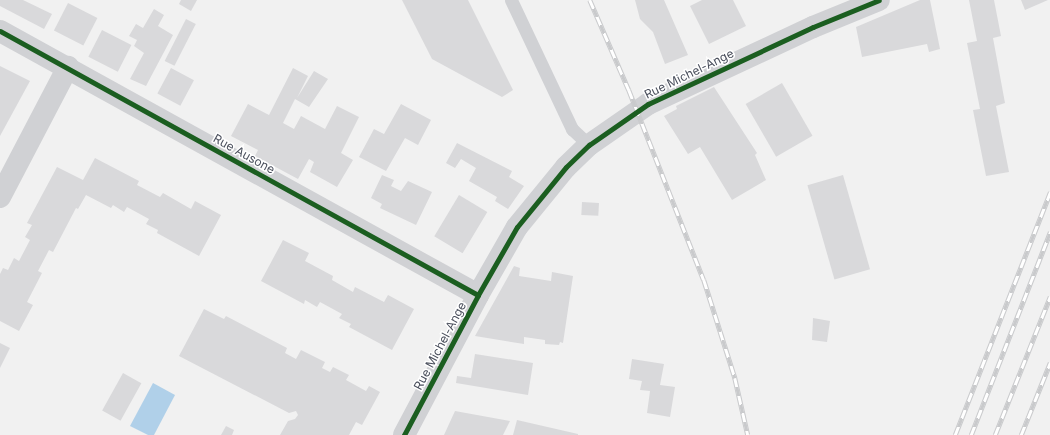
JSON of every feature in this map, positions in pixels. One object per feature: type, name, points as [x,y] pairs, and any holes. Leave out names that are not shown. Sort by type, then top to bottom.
[{"type":"street","name":"Rue Michel-Ange","points":[[404,435],[478,295],[517,227],[566,167],[589,145],[648,104],[813,27],[856,4],[879,0]]},
{"type":"street","name":"Rue Ausone","points":[[0,31],[68,67],[478,295]]},
{"type":"street","points":[[0,197],[68,67]]},
{"type":"lane","points":[[511,0],[572,129],[589,145]]},
{"type":"water","points":[[153,383],[175,395],[154,435],[148,435],[130,426]]},
{"type":"building","points":[[0,0],[23,0],[52,14],[44,29],[0,6]]},
{"type":"building","points":[[181,0],[197,0],[191,11],[179,4]]},
{"type":"building","points":[[402,0],[468,0],[513,90],[502,97],[432,59]]},
{"type":"building","points":[[635,0],[664,0],[688,55],[665,64],[653,32],[640,19]]},
{"type":"building","points":[[702,0],[733,0],[746,26],[709,44],[690,6]]},
{"type":"building","points":[[920,0],[930,0],[940,49],[929,52],[927,44],[862,57],[856,27]]},
{"type":"building","points":[[969,0],[994,0],[1001,36],[993,38],[1005,103],[996,106],[1009,172],[986,176],[973,110],[980,109],[967,43],[977,41]]},
{"type":"building","points":[[1021,0],[1048,0],[1025,10]]},
{"type":"building","points":[[68,3],[97,18],[83,46],[54,31]]},
{"type":"building","points":[[154,9],[164,15],[158,26],[173,35],[146,86],[130,79],[144,53],[134,46],[137,40],[129,36],[136,24],[143,28]]},
{"type":"building","points":[[186,19],[196,24],[174,66],[165,61]]},
{"type":"building","points":[[102,30],[131,45],[118,72],[88,57]]},
{"type":"building","points":[[0,66],[30,81],[0,136]]},
{"type":"building","points":[[171,68],[194,80],[180,106],[157,94]]},
{"type":"building","points":[[293,68],[308,76],[297,98],[314,71],[328,79],[309,107],[295,99],[283,123],[294,129],[301,116],[325,129],[337,106],[359,117],[341,153],[353,160],[337,187],[310,172],[314,162],[309,159],[298,179],[255,156],[258,150],[231,136],[248,104],[269,115]]},
{"type":"building","points":[[782,83],[812,136],[776,157],[746,104]]},
{"type":"building","points":[[714,87],[757,153],[755,155],[766,180],[732,200],[700,147],[688,154],[664,116],[677,109],[676,106]]},
{"type":"building","points":[[401,104],[431,120],[418,145],[405,138],[386,171],[359,157],[374,129],[384,134]]},
{"type":"building","points":[[457,143],[512,171],[509,177],[524,186],[508,209],[495,201],[497,197],[469,181],[476,168],[461,159],[455,168],[446,163]]},
{"type":"building","points":[[95,158],[139,181],[137,185],[160,197],[163,193],[191,209],[195,201],[221,215],[199,256],[157,233],[158,230],[146,224],[149,219],[127,207],[124,212],[113,205],[111,208],[86,195],[78,209],[76,208],[53,252],[49,250],[38,271],[42,273],[27,302],[33,305],[19,331],[0,321],[0,274],[3,268],[8,270],[14,258],[19,261],[30,240],[25,237],[32,225],[27,223],[57,167],[83,180]]},
{"type":"building","points":[[382,175],[394,180],[391,186],[401,191],[408,181],[432,192],[416,225],[380,208],[382,204],[371,198]]},
{"type":"building","points":[[843,175],[870,269],[834,279],[807,185]]},
{"type":"building","points":[[459,195],[487,212],[463,253],[434,236]]},
{"type":"building","points":[[582,202],[599,203],[598,216],[581,215]]},
{"type":"building","points":[[283,240],[309,253],[305,261],[333,276],[332,280],[353,292],[355,287],[384,302],[388,295],[414,309],[392,350],[349,327],[351,324],[339,318],[342,314],[320,302],[317,307],[305,300],[304,304],[261,281]]},
{"type":"building","points":[[514,266],[520,268],[519,276],[551,281],[552,272],[573,276],[563,343],[560,342],[559,345],[545,344],[545,340],[524,337],[524,344],[475,336]]},
{"type":"building","points":[[204,309],[224,319],[226,316],[287,348],[285,353],[296,359],[301,350],[325,362],[322,368],[330,372],[333,367],[349,375],[346,380],[366,391],[369,386],[380,392],[362,425],[356,422],[349,435],[280,435],[288,421],[295,419],[298,415],[296,411],[289,413],[179,356]]},
{"type":"building","points":[[813,318],[830,321],[827,342],[812,340]]},
{"type":"building","points":[[0,343],[10,348],[0,368]]},
{"type":"building","points":[[475,354],[533,363],[528,395],[456,383],[457,376],[471,378]]},
{"type":"building","points":[[632,359],[664,364],[660,385],[675,387],[670,417],[647,413],[650,391],[640,390],[642,381],[629,379]]},
{"type":"building","points":[[123,373],[141,383],[121,421],[102,411]]},
{"type":"building","points":[[455,411],[510,421],[503,435],[444,435]]},
{"type":"building","points":[[517,420],[578,434],[578,435],[513,435]]},
{"type":"building","points":[[226,426],[234,430],[232,435],[221,435]]},
{"type":"railway","points":[[590,0],[629,90],[704,280],[735,378],[748,435]]},
{"type":"railway","points":[[955,435],[1050,192]]},
{"type":"railway","points":[[971,435],[1050,232]]},
{"type":"railway","points":[[995,435],[1050,297]]},
{"type":"railway","points":[[1021,435],[1050,363]]},
{"type":"cycle path","points":[[404,435],[478,295],[517,227],[566,167],[589,145],[648,104],[813,27],[879,0]]},
{"type":"cycle path","points":[[0,31],[478,295]]}]
